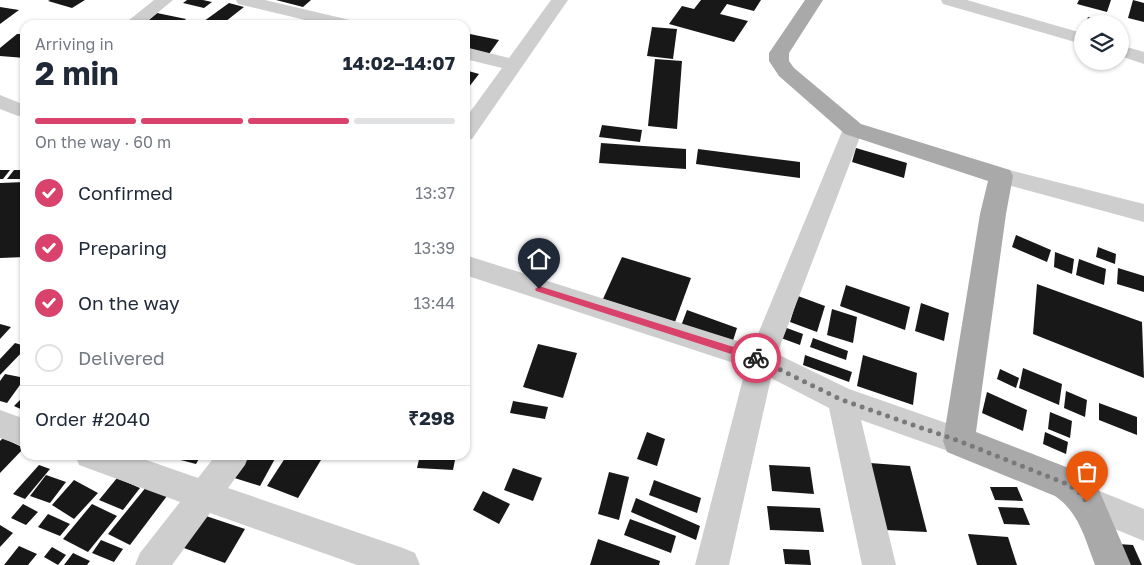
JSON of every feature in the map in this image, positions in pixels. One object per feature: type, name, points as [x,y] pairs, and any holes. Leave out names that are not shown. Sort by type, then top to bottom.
[{"type":"main road","points":[[814,0],[779,52],[779,60],[786,72],[853,129],[1001,176],[993,214],[959,441],[1067,484],[1079,492],[1087,502],[1113,565]]},
{"type":"street","points":[[139,20],[165,0]]},
{"type":"street","points":[[244,0],[327,20]]},
{"type":"street","points":[[470,127],[560,0]]},
{"type":"street","points":[[949,0],[1074,37]]},
{"type":"street","points":[[1129,53],[1144,58]]},
{"type":"street","points":[[470,54],[514,65]]},
{"type":"street","points":[[712,565],[761,360],[853,129]]},
{"type":"street","points":[[1001,176],[1144,213]]},
{"type":"street","points":[[470,267],[761,360],[842,400],[959,441]]},
{"type":"street","points":[[842,400],[879,565]]},
{"type":"street","points":[[0,424],[20,431]]},
{"type":"street","points":[[105,460],[403,565]]},
{"type":"street","points":[[152,565],[230,460]]},
{"type":"street","points":[[1087,502],[1144,525]]},
{"type":"building","points":[[85,0],[72,8],[48,1]]},
{"type":"building","points":[[187,0],[212,2],[204,8],[183,3]]},
{"type":"building","points":[[276,0],[311,0],[303,7]]},
{"type":"building","points":[[701,0],[761,0],[754,11],[727,4],[720,14],[748,21],[734,42],[669,24],[682,6],[694,9]]},
{"type":"building","points":[[1079,0],[1111,0],[1107,12],[1077,4]]},
{"type":"building","points":[[1133,0],[1144,3],[1144,22],[1129,18]]},
{"type":"building","points":[[229,3],[244,7],[227,20],[206,20]]},
{"type":"building","points":[[0,7],[19,10],[0,24]]},
{"type":"building","points":[[157,13],[186,19],[185,20],[149,20]]},
{"type":"building","points":[[652,27],[677,29],[673,59],[647,56]]},
{"type":"building","points":[[17,34],[20,34],[20,58],[0,56],[0,48]]},
{"type":"building","points":[[470,34],[499,40],[489,54],[470,49]]},
{"type":"building","points":[[655,59],[682,61],[677,129],[648,126]]},
{"type":"building","points":[[470,71],[479,74],[470,86]]},
{"type":"building","points":[[602,125],[642,130],[640,142],[599,137]]},
{"type":"building","points":[[601,143],[686,149],[686,169],[599,163]]},
{"type":"building","points":[[856,148],[907,163],[904,178],[852,162]]},
{"type":"building","points":[[698,149],[800,162],[800,178],[696,164]]},
{"type":"building","points":[[0,170],[10,170],[3,179],[0,179]]},
{"type":"building","points":[[14,170],[20,170],[20,179],[7,179]]},
{"type":"building","points":[[20,182],[20,257],[0,258],[0,183]]},
{"type":"building","points":[[1016,235],[1051,250],[1047,262],[1012,247]]},
{"type":"building","points":[[1098,247],[1116,254],[1115,264],[1096,257]]},
{"type":"building","points":[[1055,252],[1074,259],[1072,274],[1054,267]]},
{"type":"building","points":[[622,257],[691,278],[675,322],[603,299]]},
{"type":"building","points":[[1079,259],[1106,269],[1104,285],[1076,275]]},
{"type":"building","points":[[1118,268],[1144,276],[1144,292],[1117,284]]},
{"type":"building","points":[[1037,284],[1142,322],[1144,378],[1033,334]]},
{"type":"building","points":[[846,285],[910,307],[905,330],[840,306]]},
{"type":"building","points":[[798,296],[825,306],[817,332],[790,322]]},
{"type":"building","points":[[921,303],[949,313],[944,341],[915,331]]},
{"type":"building","points":[[832,309],[857,317],[853,343],[827,335]]},
{"type":"building","points":[[687,310],[737,328],[732,344],[681,326]]},
{"type":"building","points":[[0,324],[11,327],[0,339]]},
{"type":"building","points":[[784,327],[803,334],[800,345],[781,338]]},
{"type":"building","points":[[813,338],[848,351],[846,360],[810,347]]},
{"type":"building","points":[[15,343],[20,344],[20,354],[0,375],[0,359]]},
{"type":"building","points":[[538,344],[577,353],[563,398],[523,387]]},
{"type":"building","points":[[805,355],[852,372],[849,382],[803,365]]},
{"type":"building","points":[[863,355],[917,373],[913,405],[857,386]]},
{"type":"building","points":[[1023,368],[1062,384],[1059,405],[1019,388]]},
{"type":"building","points":[[1000,369],[1019,378],[1016,388],[997,379]]},
{"type":"building","points":[[5,374],[20,377],[20,385],[7,403],[0,401],[0,381]]},
{"type":"building","points":[[1066,391],[1087,400],[1085,417],[1064,408]]},
{"type":"building","points":[[987,392],[1027,410],[1023,431],[982,413]]},
{"type":"building","points":[[20,400],[20,409],[14,406]]},
{"type":"building","points":[[513,401],[548,407],[545,419],[510,413]]},
{"type":"building","points":[[1099,403],[1137,417],[1137,435],[1099,420]]},
{"type":"building","points":[[1050,412],[1072,421],[1070,438],[1048,429]]},
{"type":"building","points":[[647,432],[665,439],[657,466],[637,459]]},
{"type":"building","points":[[1045,432],[1068,442],[1066,454],[1043,444]]},
{"type":"building","points":[[3,438],[20,446],[20,452],[0,473],[0,441]]},
{"type":"building","points":[[181,460],[198,460],[196,464]]},
{"type":"building","points":[[234,460],[274,460],[260,486],[225,475]]},
{"type":"building","points":[[284,460],[321,460],[298,498],[267,486]]},
{"type":"building","points":[[419,460],[455,460],[453,470],[417,468]]},
{"type":"building","points":[[870,463],[910,466],[927,532],[885,530]]},
{"type":"building","points":[[39,465],[50,469],[25,499],[13,494]]},
{"type":"building","points":[[769,465],[810,467],[814,494],[772,491]]},
{"type":"building","points":[[513,468],[542,478],[533,501],[504,490]]},
{"type":"building","points":[[609,472],[629,477],[619,520],[598,514]]},
{"type":"building","points":[[46,475],[66,482],[50,503],[30,496]]},
{"type":"building","points":[[117,478],[140,488],[123,510],[99,500]]},
{"type":"building","points":[[74,480],[98,493],[74,519],[52,505]]},
{"type":"building","points":[[654,480],[701,498],[697,513],[649,495]]},
{"type":"building","points":[[147,486],[167,496],[130,545],[108,534]]},
{"type":"building","points":[[990,487],[1017,487],[1023,501],[995,500]]},
{"type":"building","points":[[483,491],[510,504],[499,524],[473,510]]},
{"type":"building","points":[[636,498],[700,526],[696,540],[631,512]]},
{"type":"building","points":[[23,504],[38,512],[26,525],[11,518]]},
{"type":"building","points":[[92,504],[117,516],[88,552],[63,539]]},
{"type":"building","points":[[767,506],[820,508],[824,532],[770,530]]},
{"type":"building","points":[[998,507],[1023,508],[1030,525],[1004,524]]},
{"type":"building","points":[[194,512],[245,529],[225,563],[173,544]]},
{"type":"building","points":[[48,514],[70,524],[60,536],[38,527]]},
{"type":"building","points":[[630,519],[676,536],[671,553],[624,535]]},
{"type":"building","points":[[0,525],[13,533],[0,547]]},
{"type":"building","points":[[968,534],[1008,537],[1017,565],[977,565]]},
{"type":"building","points":[[598,539],[660,561],[659,565],[590,565]]},
{"type":"building","points":[[101,540],[123,549],[114,562],[92,553]]},
{"type":"building","points":[[1118,544],[1133,545],[1142,565],[1127,565]]},
{"type":"building","points":[[19,546],[37,554],[28,565],[4,565]]},
{"type":"building","points":[[52,547],[66,555],[58,565],[44,557]]},
{"type":"building","points":[[783,549],[809,550],[811,565],[785,564]]},
{"type":"building","points":[[73,553],[90,561],[87,565],[64,565]]},
{"type":"way so far","points":[[756,358],[842,400],[959,441],[1067,484],[1079,492],[1087,502]]},
{"type":"route","points":[[539,289],[756,358]]}]
